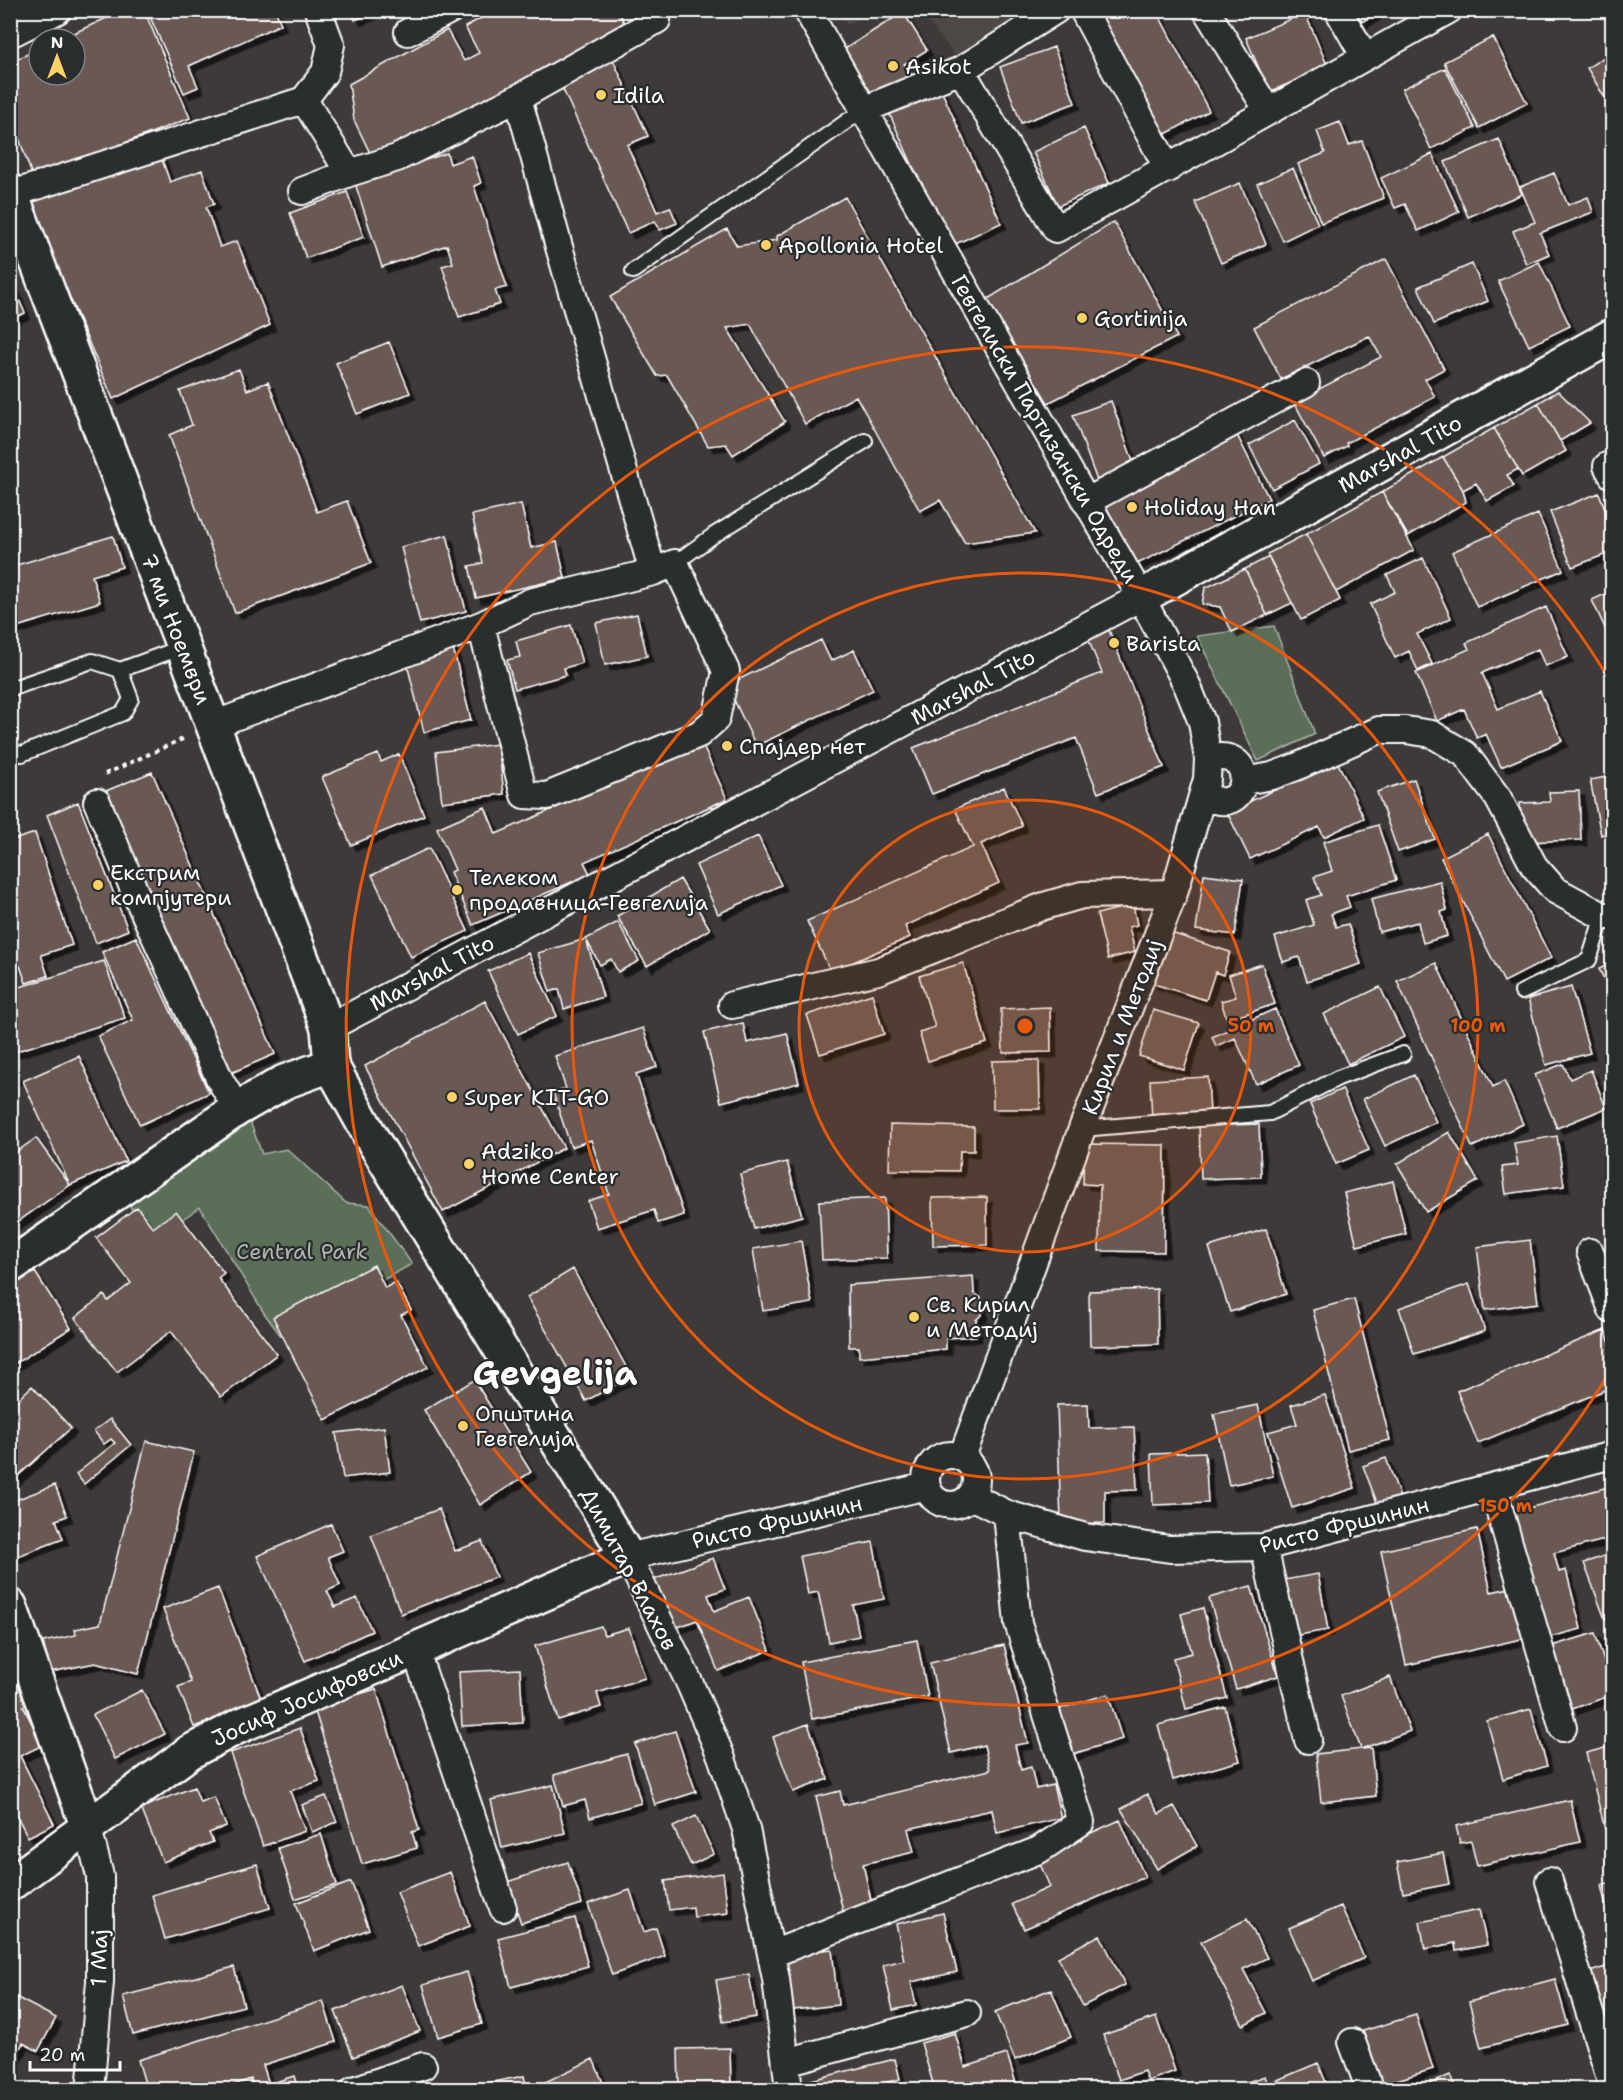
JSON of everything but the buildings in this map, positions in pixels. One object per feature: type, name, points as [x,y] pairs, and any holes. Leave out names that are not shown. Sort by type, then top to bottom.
[{"type":"main road","name":"7 ми Ноември","points":[[11,193],[328,1028],[331,1065]]},
{"type":"main road","name":"Marshal Tito","points":[[1141,597],[1612,336]]},
{"type":"main road","points":[[10,1266],[237,1109],[284,1082],[331,1065]]},
{"type":"main road","name":"Димитар Влахов","points":[[331,1065],[371,1137],[628,1557]]},
{"type":"main road","name":"Јосиф Јосифовски","points":[[10,1884],[190,1752],[246,1723],[628,1557]]},
{"type":"main road","points":[[10,1606],[88,1828]]},
{"type":"street","points":[[10,34],[58,10]]},
{"type":"street","points":[[11,193],[304,100],[326,72],[331,45],[318,10]]},
{"type":"street","points":[[408,32],[450,10]]},
{"type":"street","points":[[302,191],[397,158],[518,98],[657,20],[650,10]]},
{"type":"street","name":"Гевгелиски Партизански Одреди","points":[[807,10],[1141,597]]},
{"type":"street","points":[[863,110],[961,70],[1056,10]]},
{"type":"street","points":[[1083,10],[1168,169]]},
{"type":"street","points":[[1206,10],[1268,111]]},
{"type":"street","points":[[1338,10],[1365,57]]},
{"type":"street","points":[[961,70],[1056,230],[1449,10]]},
{"type":"street","points":[[481,625],[524,795],[547,796],[699,734],[716,719],[726,671],[664,568],[562,258],[518,98]]},
{"type":"street","points":[[304,100],[349,173]]},
{"type":"street","points":[[1086,502],[1306,383]]},
{"type":"street","points":[[213,725],[481,625],[530,602],[664,568]]},
{"type":"street","name":"Кирил и Методиј","points":[[962,1457],[1082,1129],[1174,893],[1204,794],[1208,759],[1202,722],[1187,685],[1141,597]]},
{"type":"street","name":"Marshal Tito","points":[[328,1028],[1141,597]]},
{"type":"street","points":[[1244,781],[1272,776],[1296,767],[1379,730],[1406,730],[1432,734],[1465,754],[1498,798],[1534,866],[1555,890],[1608,916]]},
{"type":"street","points":[[1204,794],[1213,800],[1223,802],[1233,799],[1241,791],[1244,781],[1242,769],[1234,759],[1221,756],[1208,759]]},
{"type":"street","points":[[97,802],[152,931],[220,1080],[237,1109]]},
{"type":"street","points":[[732,1005],[878,971],[1044,906],[1082,895],[1174,893]]},
{"type":"street","points":[[1590,1252],[1612,1310]]},
{"type":"street","points":[[954,1455],[962,1457],[974,1470],[975,1488],[971,1496],[955,1505],[946,1505],[937,1501],[930,1495],[927,1486],[928,1470],[938,1458],[954,1455]]},
{"type":"street","name":"Ристо Фршинин","points":[[971,1496],[1007,1514],[1085,1537],[1170,1549],[1264,1547],[1612,1455]]},
{"type":"street","name":"Ристо Фршинин","points":[[628,1557],[927,1486]]},
{"type":"street","points":[[1493,1488],[1563,1728]]},
{"type":"street","points":[[771,1954],[1039,1850],[1081,1822],[1018,1623],[1007,1514]]},
{"type":"street","points":[[1264,1547],[1308,1740]]},
{"type":"street","name":"Димитар Влахов","points":[[628,1557],[690,1684],[721,1756],[746,1829],[776,1979],[789,2090]]},
{"type":"street","points":[[415,1649],[503,1908]]},
{"type":"street","name":"1 Мај","points":[[88,1828],[100,1876],[100,1982],[90,2090]]},
{"type":"street","points":[[1549,1881],[1612,2085]]},
{"type":"street","points":[[786,2062],[967,2013]]},
{"type":"street","points":[[1352,2042],[1370,2090]]},
{"type":"street","points":[[354,2090],[423,2066]]},
{"type":"lane","points":[[633,271],[863,110]]},
{"type":"lane","points":[[664,568],[865,441]]},
{"type":"lane","points":[[10,689],[92,661],[120,670],[183,647]]},
{"type":"lane","points":[[10,752],[22,754],[123,714],[131,699],[120,670]]},
{"type":"lane","points":[[1522,992],[1589,960],[1608,916]]},
{"type":"lane","points":[[1082,1129],[1270,1113],[1338,1078],[1403,1054]]},
{"type":"path","points":[[97,802],[101,776],[213,725]]},
{"type":"shaded area","points":[[837,11],[873,11],[847,25]]},
{"type":"shaded area","points":[[919,11],[1034,11],[955,55]]},
{"type":"green space","points":[[1274,626],[1315,734],[1258,761],[1197,636]]},
{"type":"green space","name":"Central Park","points":[[244,1105],[262,1154],[287,1149],[346,1203],[369,1205],[412,1264],[281,1336],[264,1313],[200,1207],[151,1241],[120,1190]]},
{"type":"place","name":"Asikot","points":[[893,66]]},
{"type":"place","name":"Idila","points":[[601,95]]},
{"type":"place","name":"Apollonia Hotel","points":[[766,245]]},
{"type":"place","name":"Gortinija","points":[[1082,318]]},
{"type":"place","name":"Holiday Han","points":[[1132,507]]},
{"type":"place","name":"Barista","points":[[1114,643]]},
{"type":"place","name":"Спајдер нет","points":[[727,746]]},
{"type":"place","name":"Екстрим компјутери","points":[[98,885]]},
{"type":"place","name":"Телеком продавница-Гевгелија","points":[[457,890]]},
{"type":"place","name":"Super KIT-GO","points":[[452,1097]]},
{"type":"place","name":"Adziko Home Center","points":[[469,1164]]},
{"type":"place","name":"Св. Кирил и Методиј","points":[[914,1317]]},
{"type":"place","name":"Општина Гевгелија","points":[[463,1426]]},
{"type":"district","name":"Gevgelija","points":[[555,1373]]}]
